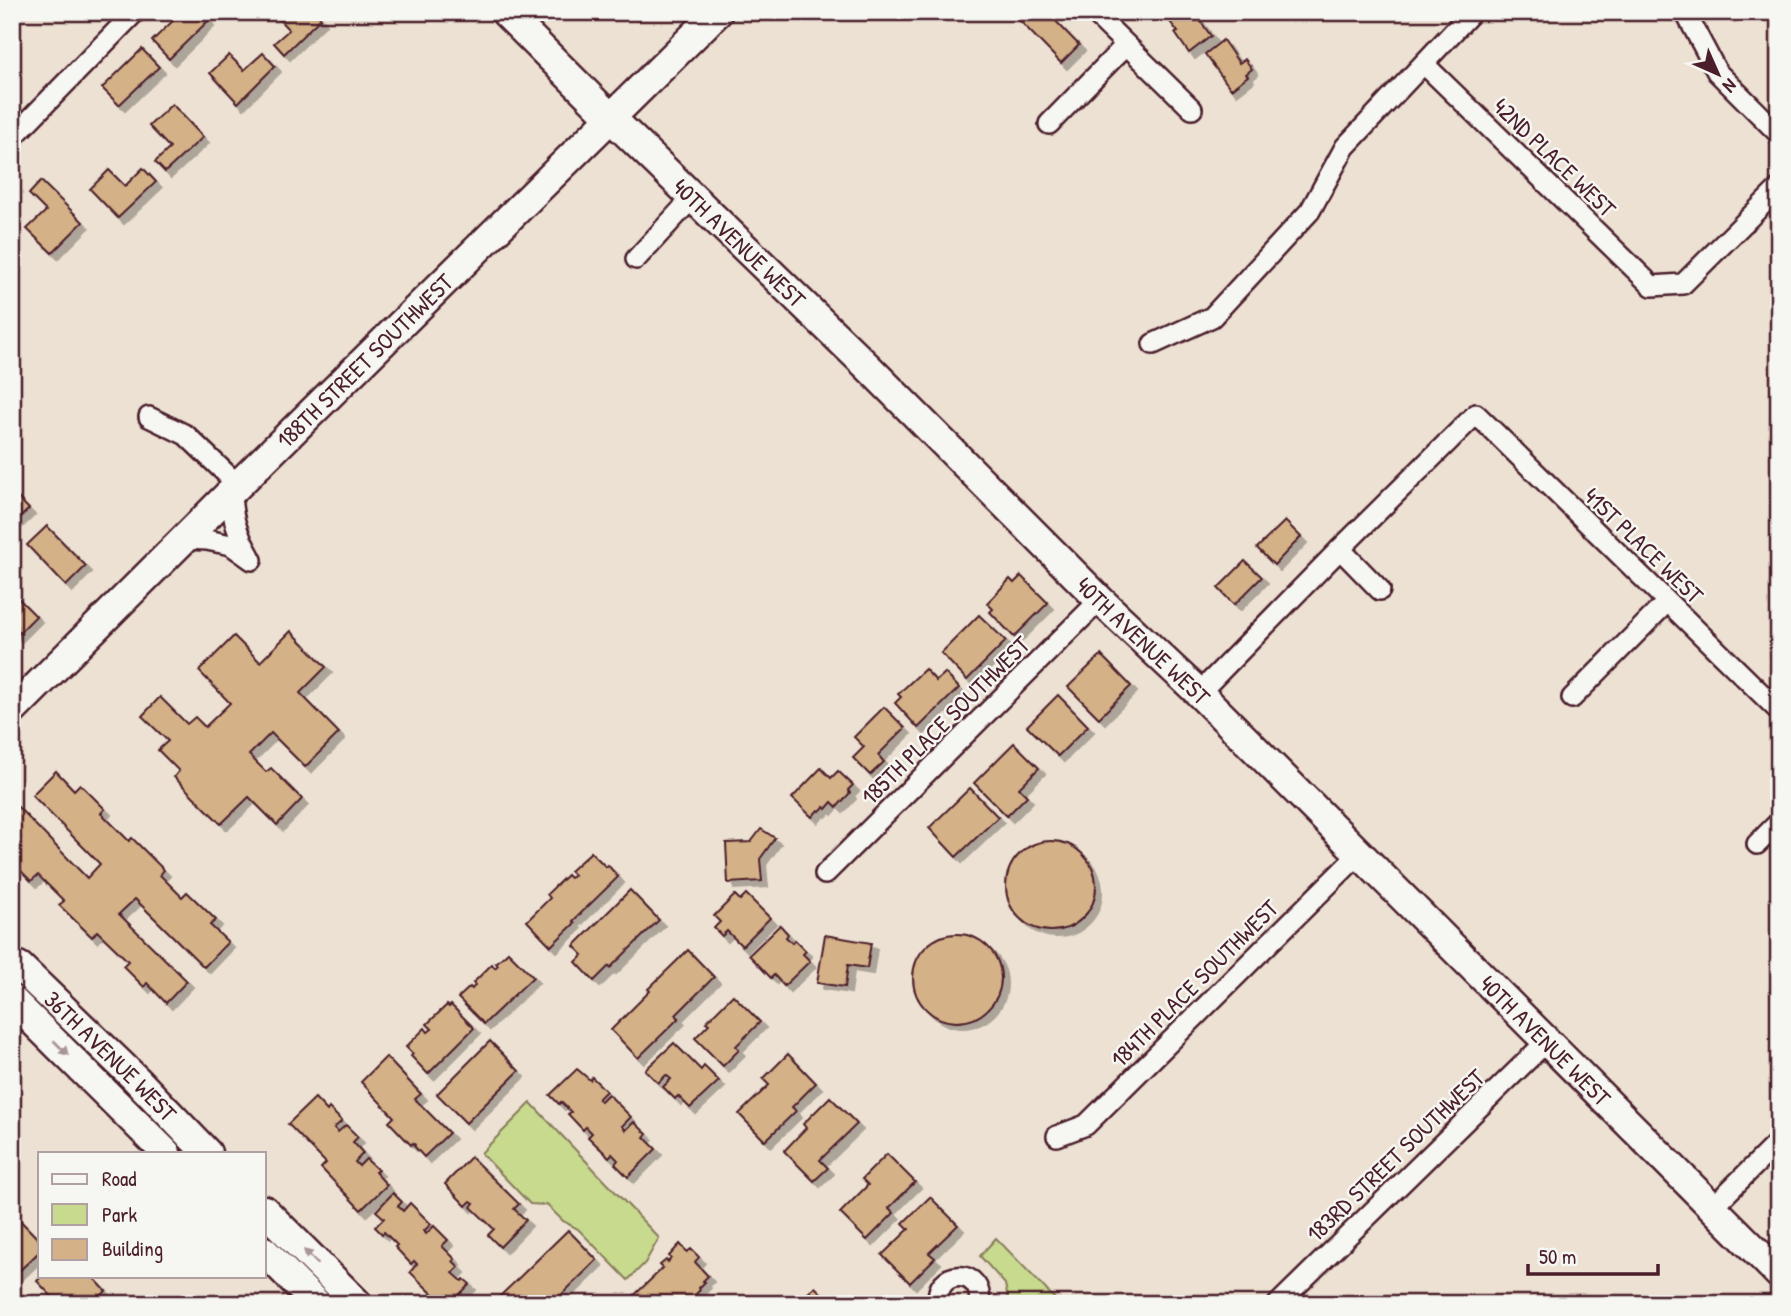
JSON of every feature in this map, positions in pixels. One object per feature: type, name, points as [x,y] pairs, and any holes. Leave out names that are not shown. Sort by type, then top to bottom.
[{"type":"street","points":[[12,138],[135,12]]},
{"type":"street","name":"40TH AVENUE WEST","points":[[505,12],[870,369],[1100,600],[1199,693],[1779,1274]]},
{"type":"street","name":"188TH STREET SOUTHWEST","points":[[12,710],[718,12]]},
{"type":"street","points":[[1093,12],[1192,109]]},
{"type":"street","points":[[1153,344],[1212,317],[1310,211],[1345,147],[1472,12]]},
{"type":"street","points":[[1685,12],[1717,72],[1779,134]]},
{"type":"street","points":[[1049,124],[1126,45]]},
{"type":"street","name":"42ND PLACE WEST","points":[[1424,64],[1652,286],[1683,284],[1779,188]]},
{"type":"street","points":[[636,259],[693,197]]},
{"type":"street","name":"41ST PLACE WEST","points":[[1340,549],[1476,414],[1779,710]]},
{"type":"street","points":[[149,417],[186,435],[234,489],[232,515],[239,538],[253,560],[231,545],[185,539]]},
{"type":"street","points":[[1199,693],[1340,549],[1380,590]]},
{"type":"street","name":"185TH PLACE SOUTHWEST","points":[[825,874],[1100,600]]},
{"type":"street","points":[[1572,698],[1667,602]]},
{"type":"street","points":[[1757,844],[1779,822]]},
{"type":"street","name":"184TH PLACE SOUTHWEST","points":[[1057,1136],[1086,1125],[1359,854]]},
{"type":"street","name":"36TH AVENUE WEST","points":[[12,963],[20,967],[136,1079],[206,1152]]},
{"type":"street","name":"36TH AVENUE WEST","points":[[12,1000],[165,1152]]},
{"type":"street","name":"183RD STREET SOUTHWEST","points":[[1278,1304],[1546,1042]]},
{"type":"street","points":[[1712,1208],[1779,1141]]},
{"type":"street","points":[[266,1212],[358,1304]]},
{"type":"street","points":[[266,1253],[317,1304]]},
{"type":"street","points":[[935,1302],[944,1282],[949,1278],[962,1276],[978,1287],[979,1304]]},
{"type":"green space","points":[[531,1103],[659,1238],[645,1263],[628,1280],[578,1229],[563,1221],[547,1205],[530,1204],[481,1153]]},
{"type":"green space","points":[[996,1238],[1060,1304],[1009,1304],[1005,1284],[980,1256]]},
{"type":"building","points":[[182,12],[202,12],[209,20],[169,59],[152,41]]},
{"type":"building","points":[[272,12],[316,12],[321,18],[284,54],[274,43],[289,30]]},
{"type":"building","points":[[1029,12],[1047,12],[1079,45],[1061,63],[1020,21]]},
{"type":"building","points":[[1175,12],[1194,12],[1211,36],[1189,53],[1167,18]]},
{"type":"building","points":[[1223,40],[1239,63],[1245,59],[1252,69],[1246,74],[1248,76],[1231,89],[1205,54]]},
{"type":"building","points":[[142,49],[159,67],[119,105],[102,88]]},
{"type":"building","points":[[263,53],[275,66],[238,103],[210,73],[229,55],[244,70]]},
{"type":"building","points":[[172,104],[203,137],[165,172],[155,162],[170,148],[149,126]]},
{"type":"building","points":[[143,168],[156,182],[118,218],[90,189],[109,170],[125,186]]},
{"type":"building","points":[[41,181],[83,222],[52,253],[27,229],[46,211],[29,194]]},
{"type":"building","points":[[12,492],[29,509],[12,525]]},
{"type":"building","points":[[1285,521],[1301,537],[1274,565],[1257,548]]},
{"type":"building","points":[[47,526],[86,566],[66,586],[27,545]]},
{"type":"building","points":[[1245,561],[1262,577],[1234,605],[1218,588]]},
{"type":"building","points":[[1021,576],[1048,603],[1014,637],[990,612],[993,609],[987,603],[1010,579],[1014,583]]},
{"type":"building","points":[[12,592],[36,616],[16,636],[12,631]]},
{"type":"building","points":[[979,615],[1006,641],[967,680],[941,653]]},
{"type":"building","points":[[291,631],[326,667],[300,693],[339,733],[305,767],[271,733],[249,755],[266,772],[271,768],[302,799],[277,825],[249,797],[221,824],[174,777],[179,771],[158,750],[168,741],[142,716],[160,697],[187,724],[195,717],[205,727],[230,703],[199,671],[234,636],[260,662]]},
{"type":"building","points":[[1101,655],[1131,686],[1099,718],[1068,687]]},
{"type":"building","points":[[925,669],[936,681],[945,673],[959,688],[918,728],[895,703],[901,697],[898,694]]},
{"type":"building","points":[[1058,695],[1088,726],[1058,756],[1027,726]]},
{"type":"building","points":[[884,707],[905,728],[878,755],[884,762],[870,775],[853,758],[864,747],[854,737]]},
{"type":"building","points":[[1014,743],[1039,768],[1019,788],[1027,796],[1007,816],[974,783]]},
{"type":"building","points":[[821,768],[831,778],[838,771],[853,785],[848,790],[850,793],[837,807],[832,802],[812,817],[792,798]]},
{"type":"building","points":[[56,771],[74,790],[80,784],[105,809],[101,813],[129,841],[132,838],[164,870],[160,875],[182,897],[187,892],[216,920],[210,925],[228,942],[204,967],[135,899],[119,914],[187,981],[166,1003],[147,983],[144,987],[123,966],[128,961],[97,931],[92,937],[59,905],[64,901],[38,875],[31,881],[12,862],[12,812],[18,807],[87,878],[100,864],[32,795]]},
{"type":"building","points":[[970,788],[998,817],[956,857],[929,828]]},
{"type":"building","points":[[761,829],[775,838],[760,859],[762,881],[728,883],[726,843],[751,842]]},
{"type":"building","points":[[1051,841],[1068,844],[1083,854],[1093,869],[1096,886],[1093,903],[1083,918],[1068,928],[1051,931],[1034,928],[1019,918],[1009,903],[1006,886],[1009,869],[1019,854],[1034,844]]},
{"type":"building","points":[[591,852],[618,877],[551,946],[527,921],[550,898],[547,894],[567,875],[570,878],[574,875],[570,871]]},
{"type":"building","points":[[630,890],[659,920],[594,981],[576,962],[583,955],[574,946]]},
{"type":"building","points":[[746,894],[770,918],[742,946],[727,931],[722,936],[714,928],[720,922],[714,916],[735,895],[740,900]]},
{"type":"building","points":[[780,925],[792,943],[795,940],[806,951],[803,954],[810,961],[784,986],[774,975],[771,978],[749,955]]},
{"type":"building","points":[[957,934],[982,941],[994,953],[1001,978],[994,1003],[982,1015],[957,1022],[932,1015],[920,1003],[913,978],[920,953],[932,941]]},
{"type":"building","points":[[825,935],[871,943],[867,968],[848,965],[845,987],[817,983]]},
{"type":"building","points":[[688,950],[714,977],[676,1015],[679,1018],[638,1058],[611,1030]]},
{"type":"building","points":[[508,952],[533,977],[484,1024],[458,998],[470,987],[472,989],[475,985],[473,983],[492,964],[495,968],[498,965],[496,963]]},
{"type":"building","points":[[733,995],[760,1022],[736,1046],[739,1050],[723,1066],[695,1038],[709,1024],[706,1022]]},
{"type":"building","points":[[447,1005],[451,1005],[474,1028],[428,1074],[406,1047],[425,1028],[428,1032],[432,1029],[427,1024]]},
{"type":"building","points":[[490,1041],[519,1071],[466,1123],[437,1094]]},
{"type":"building","points":[[674,1043],[701,1070],[704,1066],[719,1081],[690,1108],[678,1096],[675,1099],[663,1087],[671,1079],[666,1075],[658,1083],[645,1070]]},
{"type":"building","points":[[788,1054],[816,1083],[792,1107],[796,1111],[765,1141],[739,1114],[769,1085],[763,1079]]},
{"type":"building","points":[[386,1057],[421,1094],[415,1099],[449,1133],[424,1157],[413,1143],[411,1145],[389,1122],[394,1117],[361,1082]]},
{"type":"building","points":[[577,1069],[590,1080],[592,1077],[606,1091],[598,1099],[601,1101],[608,1094],[631,1117],[622,1126],[626,1130],[634,1122],[647,1134],[644,1137],[656,1149],[628,1177],[615,1164],[618,1160],[612,1154],[609,1157],[588,1137],[592,1133],[586,1127],[583,1130],[568,1114],[571,1112],[550,1095]]},
{"type":"building","points":[[830,1097],[857,1124],[820,1160],[828,1168],[814,1181],[784,1151],[806,1128],[803,1124]]},
{"type":"building","points":[[315,1098],[327,1111],[329,1108],[342,1121],[334,1128],[338,1132],[346,1125],[358,1137],[353,1142],[363,1153],[355,1162],[359,1166],[366,1159],[378,1170],[375,1172],[387,1185],[361,1210],[321,1168],[326,1163],[288,1124]]},
{"type":"building","points":[[887,1154],[915,1182],[889,1208],[894,1213],[867,1240],[840,1213],[868,1185],[862,1179]]},
{"type":"building","points":[[471,1157],[519,1204],[514,1209],[526,1220],[500,1247],[488,1235],[494,1229],[471,1207],[474,1203],[471,1201],[466,1206],[445,1184]]},
{"type":"building","points":[[393,1193],[402,1202],[398,1206],[403,1211],[410,1203],[431,1224],[424,1231],[426,1234],[434,1226],[448,1240],[442,1246],[459,1267],[453,1273],[470,1284],[453,1301],[446,1295],[440,1301],[410,1272],[417,1264],[414,1261],[411,1264],[395,1247],[397,1245],[375,1227],[384,1218],[376,1211]]},
{"type":"building","points":[[930,1197],[958,1225],[929,1253],[935,1258],[910,1283],[882,1255],[909,1229],[903,1223]]},
{"type":"building","points":[[12,1212],[38,1239],[38,1253],[14,1276]]},
{"type":"building","points":[[568,1230],[597,1260],[552,1304],[492,1304]]},
{"type":"building","points":[[680,1244],[687,1252],[691,1249],[699,1257],[695,1262],[708,1276],[694,1296],[702,1304],[625,1304],[663,1268],[660,1265],[666,1260],[668,1262],[671,1258],[669,1256]]},
{"type":"building","points":[[40,1278],[94,1278],[106,1291],[93,1304],[59,1304],[37,1281]]},
{"type":"building","points":[[815,1287],[833,1304],[795,1304]]}]
